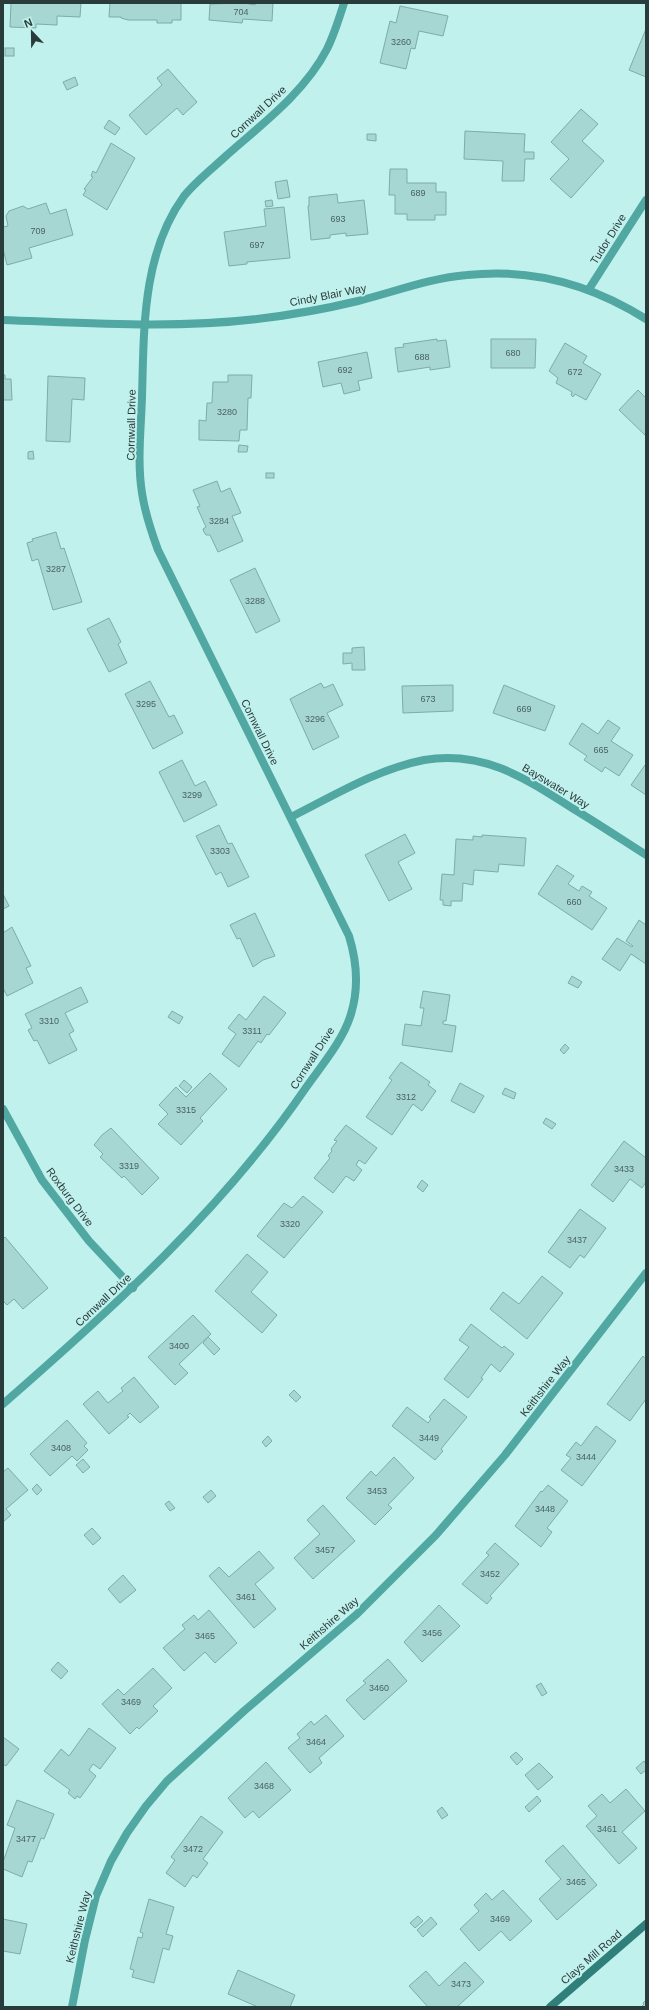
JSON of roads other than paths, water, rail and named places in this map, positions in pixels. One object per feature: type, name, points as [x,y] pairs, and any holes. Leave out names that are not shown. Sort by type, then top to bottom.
[{"type":"main road","name":"Clays Mill Road","points":[[550,2007],[646,1924]]},
{"type":"street","name":"Cornwall Drive","points":[[3,1404],[133,1288],[201,1219],[248,1165],[286,1116],[340,1038],[351,1014],[356,991],[357,972],[349,936],[158,550],[150,529],[142,492],[141,468],[144,325],[154,259],[163,234],[173,214],[185,196],[197,183],[288,100],[311,73],[326,51],[337,27],[344,3]]},
{"type":"street","name":"Tudor Drive","points":[[589,289],[646,200]]},
{"type":"street","name":"Cindy Blair Way","points":[[3,320],[144,325],[243,320],[319,309],[465,275],[513,274],[557,280],[589,289],[612,299],[646,319]]},
{"type":"street","name":"Bayswater Way","points":[[291,817],[379,774],[405,765],[442,758],[466,759],[494,765],[526,778],[646,855]]},
{"type":"street","name":"Roxburg Drive","points":[[3,1109],[46,1186],[89,1241],[133,1288]]},
{"type":"street","name":"Keithshire Way","points":[[72,2007],[85,1940],[96,1896],[111,1861],[127,1833],[146,1806],[166,1781],[244,1711],[357,1614],[436,1535],[505,1455],[646,1273]]}]
